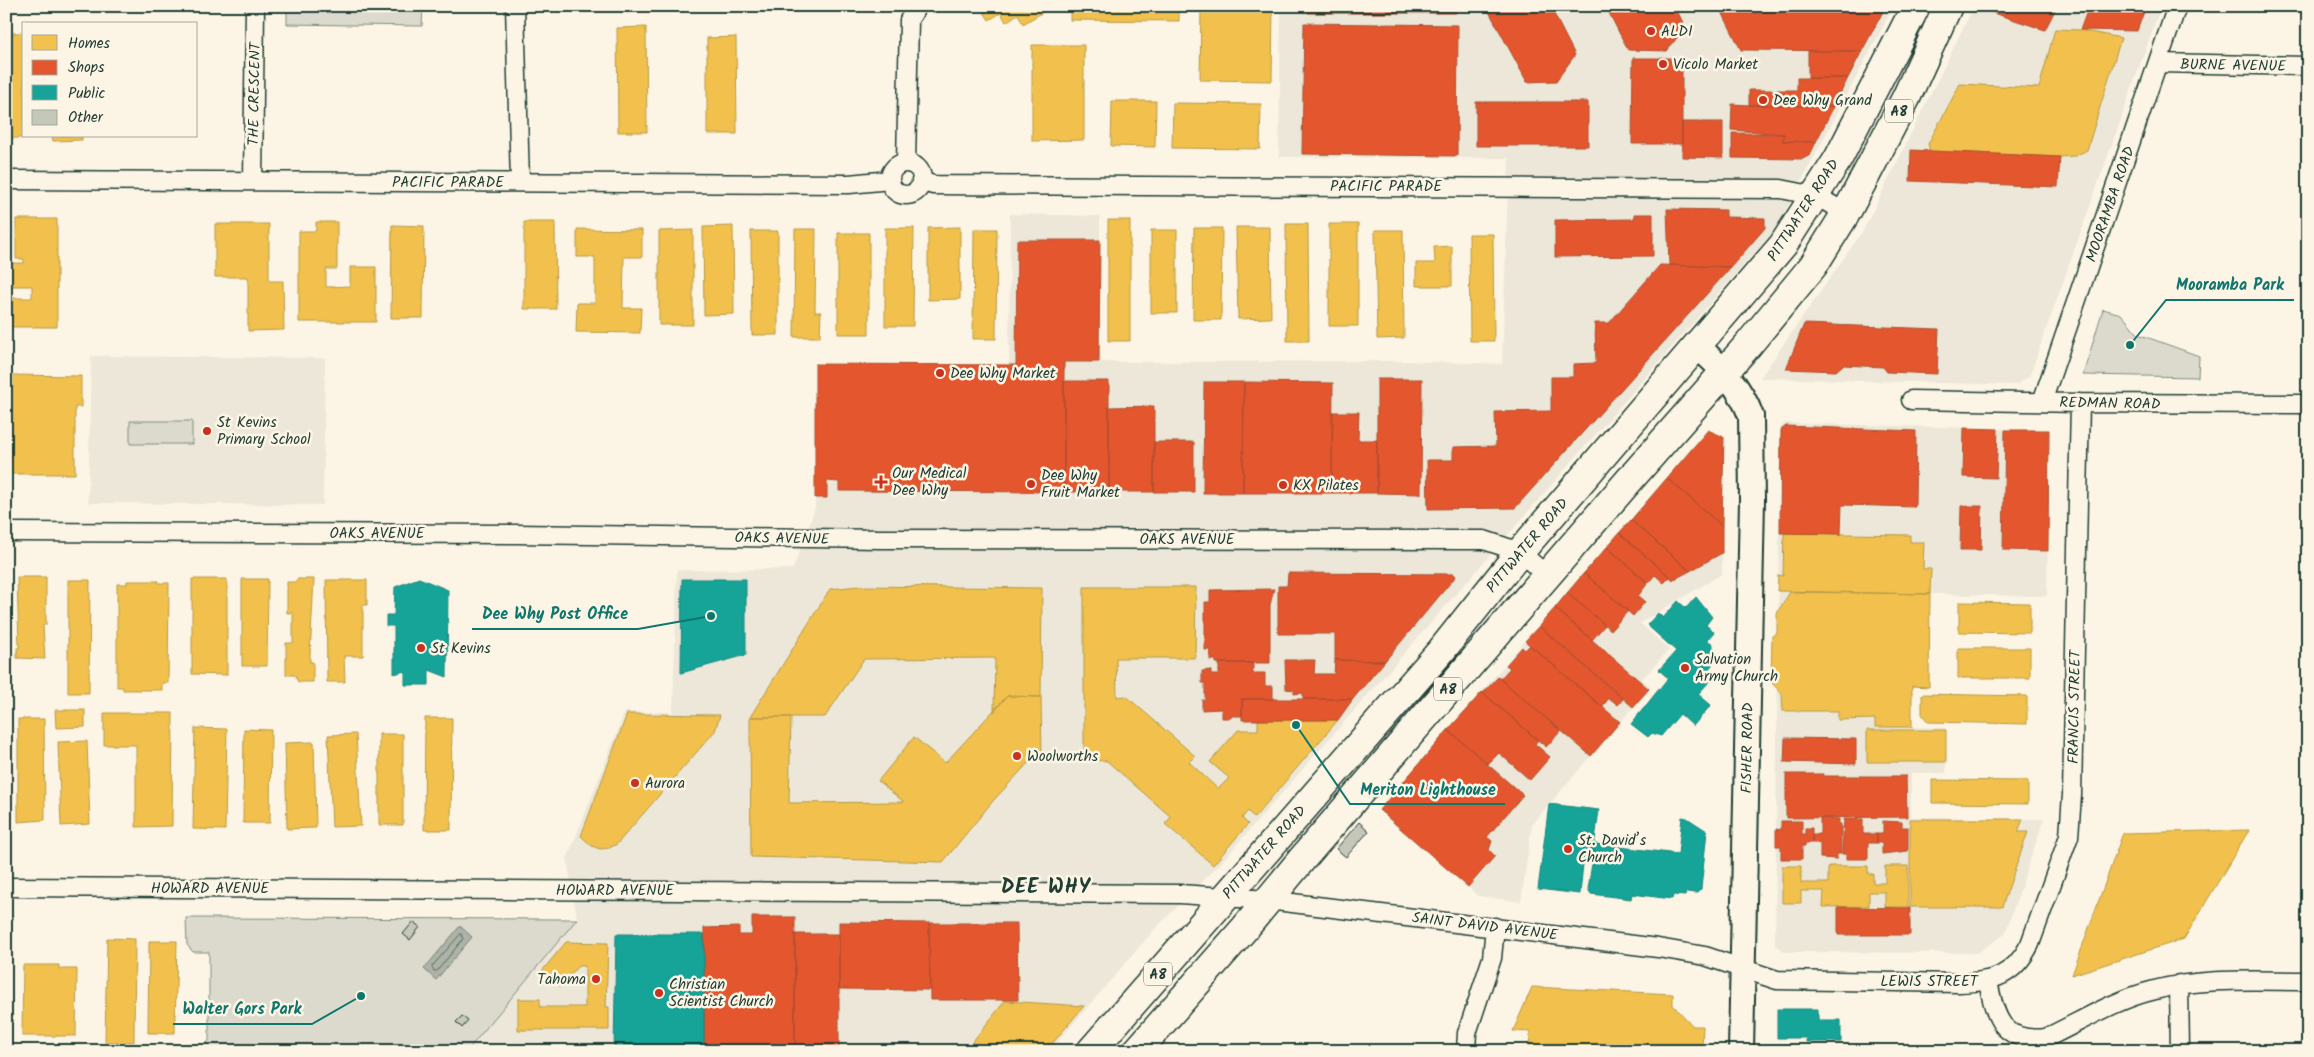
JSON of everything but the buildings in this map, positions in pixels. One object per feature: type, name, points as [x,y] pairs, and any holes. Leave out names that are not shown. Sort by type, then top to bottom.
[{"type":"highway","name":"PITTWATER ROAD","points":[[1091,1051],[1441,651],[1520,552],[1783,245],[1816,196],[1916,6]]},
{"type":"highway","name":"A8","points":[[1137,1051],[1726,371],[1813,266],[1846,213],[1906,98],[1948,6]]},
{"type":"main road","name":"FISHER ROAD","points":[[1697,346],[1726,371],[1747,405],[1751,416],[1752,451],[1741,1051]]},
{"type":"street","name":"THE CRESCENT","points":[[253,181],[255,6]]},
{"type":"street","points":[[515,6],[520,182]]},
{"type":"street","points":[[906,163],[909,20],[916,6]]},
{"type":"street","name":"MOORAMBA ROAD","points":[[2042,402],[2177,6]]},
{"type":"street","name":"BURNE AVENUE","points":[[2158,63],[2308,66]]},
{"type":"street","points":[[906,163],[916,167],[921,181],[916,190],[907,195],[894,189],[890,180],[896,166],[906,163]]},
{"type":"street","name":"PACIFIC PARADE","points":[[6,180],[849,184],[890,180]]},
{"type":"street","name":"PACIFIC PARADE","points":[[921,181],[933,184],[1781,189],[1816,196],[1846,213]]},
{"type":"street","name":"REDMAN ROAD","points":[[1911,400],[2080,404],[2308,404]]},
{"type":"street","name":"FRANCIS STREET","points":[[1988,981],[2011,971],[2022,960],[2030,944],[2069,836],[2072,795],[2080,404]]},
{"type":"street","name":"OAKS AVENUE","points":[[6,532],[506,534],[880,539],[1484,540],[1520,552],[1547,576]]},
{"type":"street","name":"HOWARD AVENUE","points":[[6,887],[1170,894],[1224,897]]},
{"type":"street","name":"SAINT DAVID AVENUE","points":[[1224,897],[1268,900],[1658,948],[1706,956],[1742,970]]},
{"type":"street","points":[[1466,1051],[1467,1033],[1492,958],[1495,927]]},
{"type":"street","name":"LEWIS STREET","points":[[1742,970],[1777,980],[1959,983],[1988,981],[1994,1010],[2001,1024],[2011,1034],[2033,1040],[2046,1038],[2132,997],[2180,984],[2219,981],[2308,981]]},
{"type":"street","points":[[2180,984],[2180,1051]]},
{"type":"shaded area","points":[[287,6],[423,6],[422,26],[287,24]]},
{"type":"shaded area","points":[[1281,6],[1894,6],[1777,227],[1219,865],[1153,931],[1050,1051],[467,1051],[577,919],[567,859],[625,712],[673,712],[677,570],[793,569],[815,508],[815,364],[1009,364],[1010,214],[1100,216],[1100,362],[1401,361],[1502,364],[1509,158],[1279,157]]},
{"type":"shaded area","points":[[1974,6],[2161,6],[2030,375],[2017,385],[1760,378],[1863,231]]},
{"type":"shaded area","points":[[2103,309],[2121,314],[2138,334],[2199,356],[2198,377],[2083,375]]},
{"type":"shaded area","name":"St Kevins Primary School","points":[[91,356],[325,358],[323,505],[88,503]]},
{"type":"shaded area","points":[[130,421],[192,421],[192,444],[130,444]]},
{"type":"shaded area","points":[[1785,423],[2049,430],[2047,596],[1930,594],[1929,687],[1912,687],[1912,727],[1946,728],[1946,773],[1911,773],[1911,817],[2044,819],[2005,934],[1977,953],[1785,952],[1775,945],[1780,428]]},
{"type":"shaded area","points":[[1708,430],[1724,437],[1722,574],[1640,623],[1669,650],[1642,679],[1651,687],[1532,824],[1521,902],[1478,896],[1379,810]]},
{"type":"shaded area","points":[[186,918],[577,919],[467,1051],[196,1051],[209,1041],[209,952],[193,952],[187,945]]},
{"type":"water","points":[[460,926],[472,937],[436,980],[424,969]]},
{"type":"place","name":"ALDI","points":[[1651,31]]},
{"type":"place","name":"Vicolo Market","points":[[1663,64]]},
{"type":"place","name":"Dee Why Grand","points":[[1763,100]]},
{"type":"place","name":"Mooramba Park","points":[[2130,345]]},
{"type":"place","name":"Dee Why Market","points":[[940,373]]},
{"type":"place","name":"St Kevins Primary School","points":[[207,431]]},
{"type":"place","name":"Our Medical Dee Why","points":[[881,482]]},
{"type":"place","name":"Dee Why Fruit Market","points":[[1031,484]]},
{"type":"place","name":"KX Pilates","points":[[1283,485]]},
{"type":"place","name":"Dee Why Post Office","points":[[711,616]]},
{"type":"place","name":"St Kevins","points":[[421,648]]},
{"type":"place","name":"Salvation Army Church","points":[[1685,668]]},
{"type":"place","name":"Meriton Lighthouse","points":[[1296,725]]},
{"type":"place","name":"Woolworths","points":[[1017,756]]},
{"type":"place","name":"Aurora","points":[[635,783]]},
{"type":"place","name":"St. David’s Church","points":[[1568,849]]},
{"type":"place","name":"Tahoma","points":[[596,979]]},
{"type":"place","name":"Christian Scientist Church","points":[[659,993]]},
{"type":"place","name":"Walter Gors Park","points":[[361,996]]},
{"type":"district","name":"DEE WHY","points":[[1046,886]]}]
